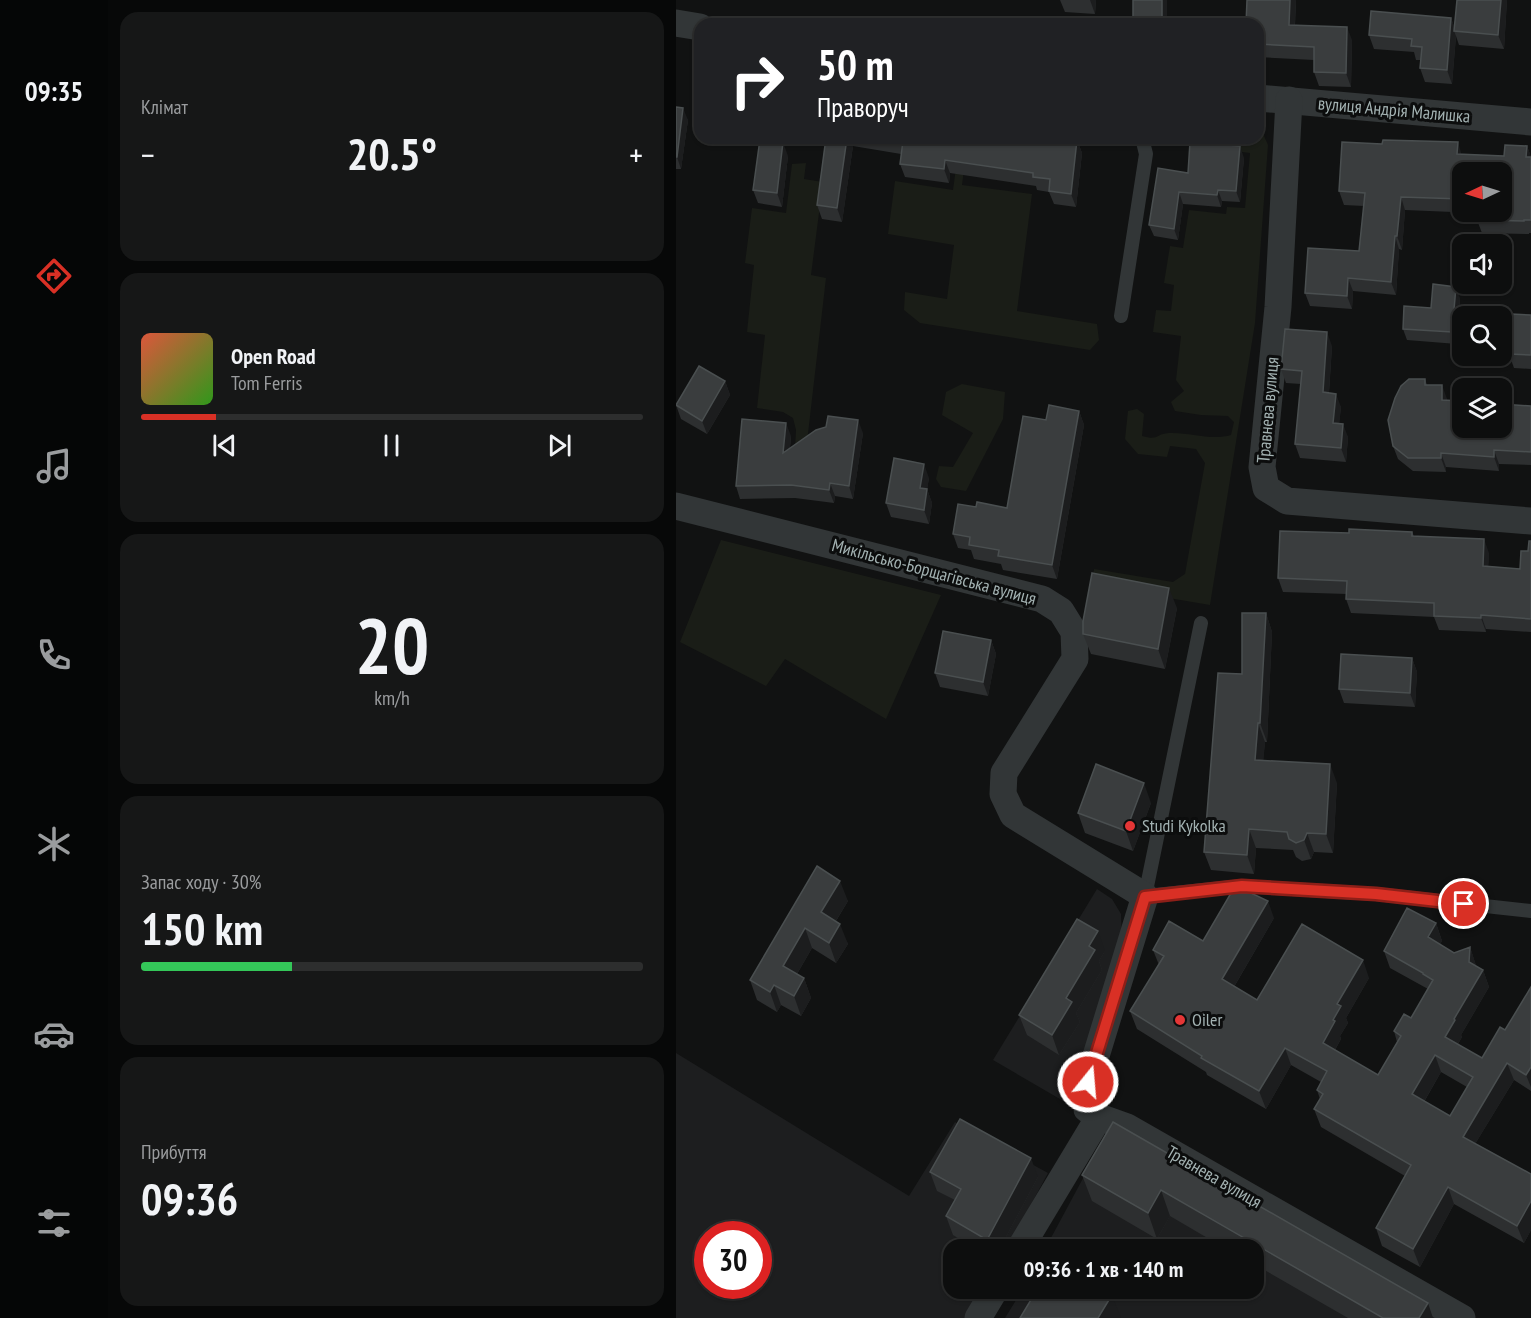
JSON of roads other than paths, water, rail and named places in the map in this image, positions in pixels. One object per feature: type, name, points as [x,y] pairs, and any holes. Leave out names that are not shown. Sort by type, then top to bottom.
[{"type":"street","points":[[676,23],[694,26]]},
{"type":"street","name":"вулиця Андрія Малишка","points":[[1264,98],[1531,122]]},
{"type":"street","name":"Травнева вулиця","points":[[1289,100],[1278,307],[1262,467],[1266,488],[1287,501],[1531,521]]},
{"type":"street","name":"Микільсько-Борщагівська вулиця","points":[[676,506],[1042,599],[1061,611],[1074,632],[1075,659],[1004,773],[1003,794],[1013,815],[1145,897]]},
{"type":"street","points":[[1026,1239],[1099,1117],[1087,1109],[1088,1082],[1145,897]]},
{"type":"street","name":"Травнева вулиця","points":[[1099,1117],[1127,1127],[1462,1318]]},
{"type":"street","points":[[978,1318],[989,1299]]},
{"type":"lane","points":[[1121,316],[1146,154],[1144,144]]},
{"type":"lane","points":[[1201,623],[1145,897],[1242,886],[1376,894],[1531,911]]},
{"type":"place","name":"Studi Kykolka","points":[[1130,826]]},
{"type":"place","name":"Oiler","points":[[1180,1020]]}]
